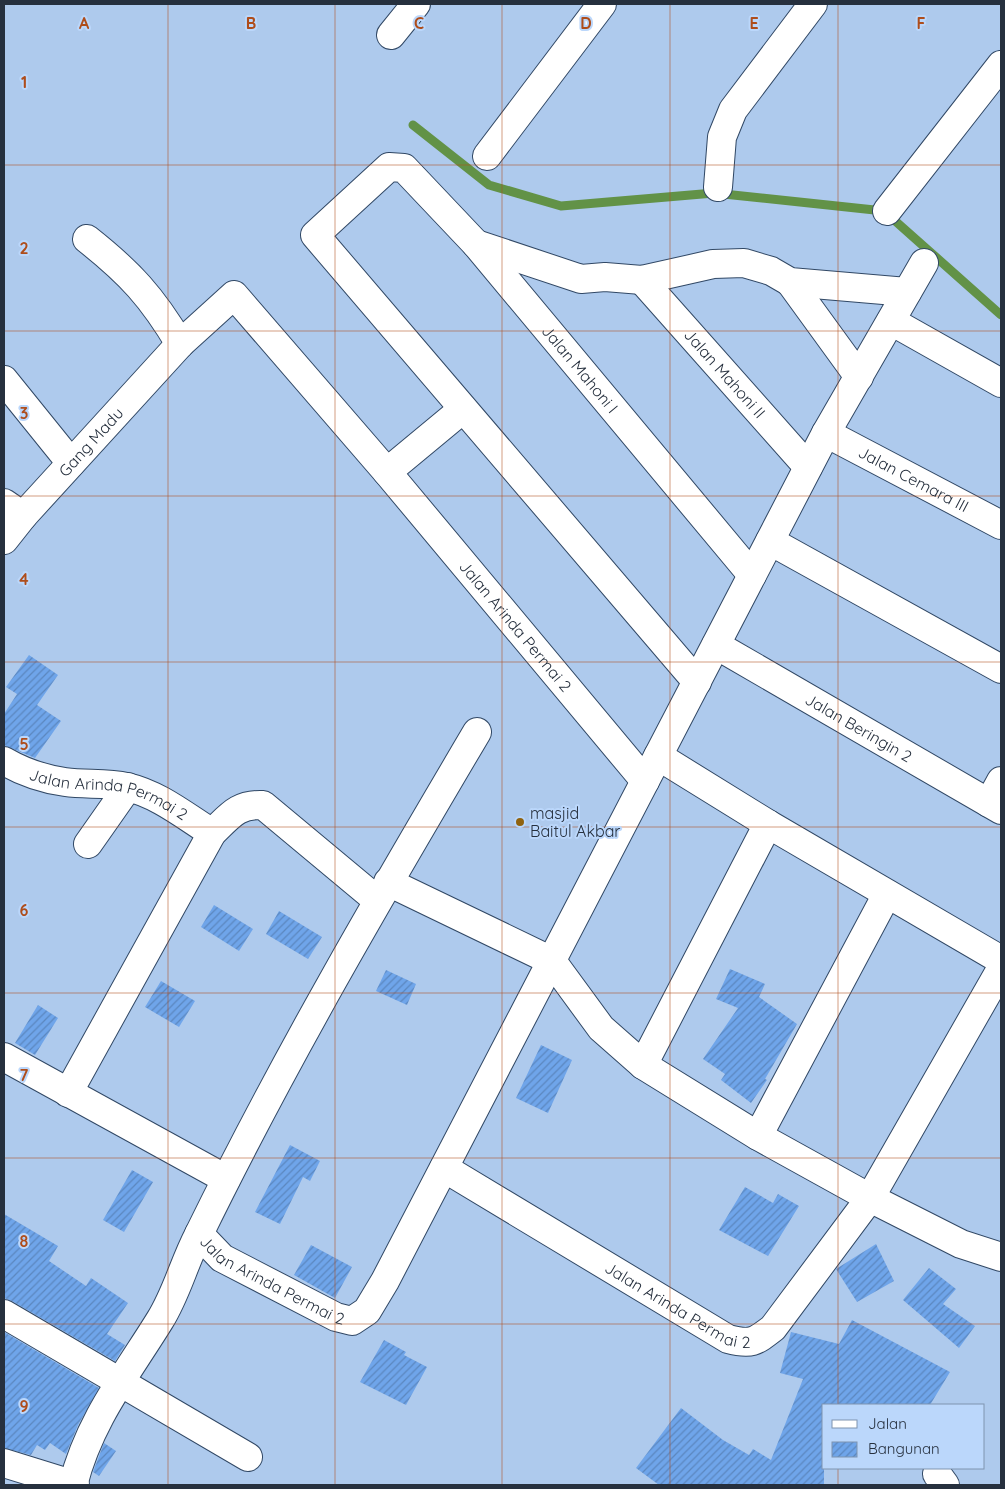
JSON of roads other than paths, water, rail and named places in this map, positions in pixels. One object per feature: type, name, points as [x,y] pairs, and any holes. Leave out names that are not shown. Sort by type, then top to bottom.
[{"type":"street","points":[[391,35],[416,4]]},
{"type":"street","points":[[487,156],[602,4]]},
{"type":"street","points":[[718,187],[722,137],[733,110],[813,4]]},
{"type":"street","points":[[887,210],[1001,65]]},
{"type":"street","name":"Jalan Mahoni I","points":[[463,409],[315,235],[389,167],[404,168],[476,244],[752,575]]},
{"type":"street","points":[[87,239],[144,290],[157,306],[180,344]]},
{"type":"street","points":[[476,244],[581,279],[605,277],[642,280],[713,264],[744,263],[771,271],[790,282],[859,376]]},
{"type":"street","name":"Jalan Arinda Permai 2","points":[[477,732],[383,891],[226,1179],[199,1234],[222,1258],[336,1317],[352,1321],[366,1311],[385,1281],[826,433],[924,263]]},
{"type":"street","name":"Jalan Mahoni II","points":[[642,280],[808,467]]},
{"type":"street","points":[[790,282],[907,292]]},
{"type":"street","name":"Gang Madu","points":[[4,540],[13,510],[70,464],[180,344],[234,295],[243,306]]},
{"type":"street","name":"Jalan Arinda Permai 2","points":[[243,306],[387,472],[645,781]]},
{"type":"street","points":[[891,320],[1001,383]]},
{"type":"street","points":[[4,380],[70,464]]},
{"type":"street","points":[[387,472],[463,409],[697,682]]},
{"type":"street","name":"Jalan Cemara III","points":[[826,433],[1001,526]]},
{"type":"street","points":[[770,542],[1001,669]]},
{"type":"street","name":"Jalan Beringin 2","points":[[716,645],[997,798]]},
{"type":"street","points":[[658,756],[768,824],[1001,960]]},
{"type":"street","name":"Jalan Arinda Permai 2","points":[[4,761],[22,771],[47,779],[128,787],[162,802],[212,833]]},
{"type":"street","points":[[88,844],[128,787]]},
{"type":"street","points":[[68,1093],[212,833],[236,810],[248,804],[263,805],[383,891],[552,960],[601,1028],[642,1065],[758,1136],[870,1198],[961,1244],[1001,1257]]},
{"type":"street","points":[[642,1065],[768,824]]},
{"type":"street","points":[[758,1136],[887,894]]},
{"type":"street","name":"Jalan Arinda Permai 2","points":[[444,1168],[728,1339],[743,1343],[756,1341],[773,1328],[870,1198],[1001,969]]},
{"type":"street","points":[[4,1057],[226,1179]]},
{"type":"street","points":[[4,1463],[70,1485],[100,1413],[160,1320],[199,1234]]},
{"type":"street","points":[[4,1314],[248,1457]]},
{"type":"waterway","points":[[413,125],[489,185],[561,206],[714,193],[884,211],[1001,315]]},
{"type":"place","name":"masjid Baitul Akbar","points":[[520,822]]}]
